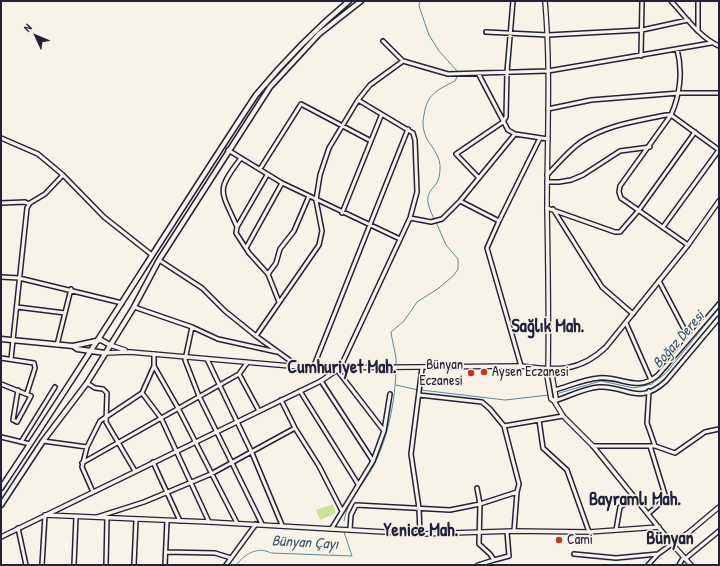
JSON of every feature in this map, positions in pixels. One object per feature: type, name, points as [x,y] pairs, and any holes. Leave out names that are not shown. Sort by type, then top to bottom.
[{"type":"main road","points":[[1,488],[256,95],[286,58],[314,30],[349,1]]},
{"type":"main road","points":[[1,506],[43,441],[87,383],[134,306],[159,260],[228,150],[270,88],[299,54],[319,34],[361,1]]},
{"type":"main road","points":[[1,339],[73,346],[90,351],[105,353]]},
{"type":"main road","points":[[73,346],[96,341],[103,341],[110,345]]},
{"type":"street","points":[[479,178],[456,154],[503,122],[506,117],[507,72],[513,1]]},
{"type":"street","points":[[545,1],[548,35],[548,370],[546,376],[550,392],[563,416],[593,446],[684,559],[691,565]]},
{"type":"street","points":[[641,56],[642,1]]},
{"type":"street","points":[[671,1],[698,31],[711,43],[719,46]]},
{"type":"street","points":[[698,1],[698,31]]},
{"type":"street","points":[[486,32],[548,35],[642,30],[688,20]]},
{"type":"street","points":[[383,41],[403,61],[448,74],[548,71],[711,43]]},
{"type":"street","points":[[676,49],[680,60],[679,93],[671,115],[619,189],[621,198],[688,245]]},
{"type":"street","points":[[256,336],[319,245],[322,231],[316,200],[320,175],[329,148],[341,126],[370,85],[403,61]]},
{"type":"street","points":[[478,73],[508,130],[515,134],[548,139]]},
{"type":"street","points":[[548,109],[591,100],[679,93],[719,93]]},
{"type":"street","points":[[1,538],[18,528],[321,381],[338,369],[410,218],[417,192],[415,140],[413,134],[408,129],[382,116],[358,100]]},
{"type":"street","points":[[260,169],[301,104],[371,141]]},
{"type":"street","points":[[547,175],[580,143],[594,135],[625,123],[671,115],[719,150],[662,227]]},
{"type":"street","points":[[342,213],[382,116]]},
{"type":"street","points":[[313,368],[408,129]]},
{"type":"street","points":[[547,208],[617,232],[622,230],[639,210],[695,132]]},
{"type":"street","points":[[410,218],[431,222],[442,219],[460,201],[515,134]]},
{"type":"street","points":[[1,138],[38,154],[63,175],[104,218],[152,255]]},
{"type":"street","points":[[522,366],[487,248],[540,138]]},
{"type":"street","points":[[547,182],[571,180],[620,150],[650,146]]},
{"type":"street","points":[[228,150],[282,183],[342,213],[400,239]]},
{"type":"street","points":[[237,228],[222,189],[225,179],[241,158]]},
{"type":"street","points":[[29,204],[45,194],[63,175]]},
{"type":"street","points":[[268,175],[237,228],[236,233],[246,248],[268,274],[279,302]]},
{"type":"street","points":[[246,248],[282,183]]},
{"type":"street","points":[[268,274],[276,263],[280,249],[294,231],[309,196]]},
{"type":"street","points":[[460,201],[499,221]]},
{"type":"street","points":[[105,353],[130,352],[246,363],[338,369],[522,366],[548,370],[572,367],[594,358],[626,323],[688,245],[719,201]]},
{"type":"street","points":[[1,203],[25,202],[29,204]]},
{"type":"street","points":[[11,359],[14,341],[19,278],[29,204]]},
{"type":"street","points":[[553,209],[602,287],[633,314]]},
{"type":"street","points":[[159,260],[202,288],[226,311],[256,336],[299,367]]},
{"type":"street","points":[[1,277],[19,278],[71,289],[122,303]]},
{"type":"street","points":[[659,281],[689,338]]},
{"type":"street","points":[[57,345],[71,289]]},
{"type":"street","points":[[555,391],[598,378],[637,385],[651,380],[658,375],[719,304]]},
{"type":"street","points":[[134,306],[192,327],[218,339],[278,352]]},
{"type":"street","points":[[17,307],[65,314]]},
{"type":"street","points":[[554,400],[600,387],[632,393],[649,392],[666,381],[719,318]]},
{"type":"street","points":[[626,323],[651,380]]},
{"type":"street","points":[[192,327],[185,357],[199,396],[262,524]]},
{"type":"street","points":[[110,345],[130,352]]},
{"type":"street","points":[[93,492],[82,466],[87,447],[100,421],[142,393],[154,366],[154,354]]},
{"type":"street","points":[[1,358],[31,362],[34,365],[27,393]]},
{"type":"street","points":[[207,359],[238,422],[282,525]]},
{"type":"street","points":[[82,463],[239,374],[246,363]]},
{"type":"street","points":[[154,366],[196,442],[236,523]]},
{"type":"street","points":[[420,534],[419,508],[410,454],[422,368]]},
{"type":"street","points":[[338,369],[384,431]]},
{"type":"street","points":[[548,370],[552,375],[555,391],[554,400]]},
{"type":"street","points":[[239,374],[259,411]]},
{"type":"street","points":[[321,381],[373,461]]},
{"type":"street","points":[[87,383],[96,388],[104,389],[107,393],[106,422],[135,471]]},
{"type":"street","points":[[1,384],[27,393],[31,396],[17,422],[13,420],[18,390]]},
{"type":"street","points":[[21,442],[55,387]]},
{"type":"street","points":[[300,391],[358,484]]},
{"type":"street","points":[[649,392],[647,423],[655,446]]},
{"type":"street","points":[[142,393],[161,418],[175,452],[209,522]]},
{"type":"street","points":[[332,528],[373,461],[384,431],[390,394]]},
{"type":"street","points":[[419,394],[482,402],[504,426],[519,484],[514,531]]},
{"type":"street","points":[[281,400],[295,428],[319,466],[342,511]]},
{"type":"street","points":[[504,426],[563,416]]},
{"type":"street","points":[[539,420],[543,448],[567,470],[589,532]]},
{"type":"street","points":[[95,517],[144,502],[191,483],[233,464],[295,428]]},
{"type":"street","points":[[593,446],[655,446],[674,453],[706,432],[719,429]]},
{"type":"street","points":[[1,437],[30,444]]},
{"type":"street","points":[[43,441],[87,447]]},
{"type":"street","points":[[648,514],[666,498],[650,446]]},
{"type":"street","points":[[153,462],[180,521]]},
{"type":"street","points":[[477,488],[480,504],[479,544],[494,560]]},
{"type":"street","points":[[350,529],[351,515],[356,505],[450,510],[480,504],[517,492]]},
{"type":"street","points":[[616,530],[620,507],[635,498]]},
{"type":"street","points":[[648,565],[658,554],[688,533],[719,507]]},
{"type":"street","points":[[45,516],[262,524],[420,534],[514,531],[589,532],[659,527]]},
{"type":"street","points":[[42,565],[45,516]]},
{"type":"street","points":[[74,565],[76,517]]},
{"type":"street","points":[[106,565],[107,518]]},
{"type":"street","points":[[134,565],[136,520]]},
{"type":"street","points":[[165,565],[167,521]]},
{"type":"street","points":[[226,565],[256,524]]},
{"type":"street","points":[[18,528],[26,565]]},
{"type":"street","points":[[679,565],[684,559],[719,531]]},
{"type":"street","points":[[478,565],[508,556],[506,532]]},
{"type":"street","points":[[166,552],[215,553],[230,558]]},
{"type":"street","points":[[574,554],[616,558],[658,554]]},
{"type":"green space","points":[[333,504],[336,513],[320,520],[316,510]]},
{"type":"waterway","points":[[420,1],[419,6],[429,35],[439,51],[458,72]]},
{"type":"waterway","points":[[434,219],[429,208],[428,195],[437,183],[440,165],[438,157],[427,139],[423,127],[423,118],[425,108],[430,97],[438,90],[455,81],[458,75]]},
{"type":"waterway","points":[[344,521],[352,499],[379,455],[388,428],[396,372],[396,359],[391,332],[404,321],[417,302],[439,288],[454,275],[458,269],[458,259],[446,245],[436,222]]},
{"type":"waterway","name":"Boğaz Deresi","points":[[556,394],[601,381],[634,388],[652,384],[666,373],[719,308]]},
{"type":"waterway","name":"Boğaz Deresi","points":[[396,385],[418,390]]},
{"type":"waterway","name":"Boğaz Deresi","points":[[421,390],[505,400],[549,395]]},
{"type":"waterway","name":"Bünyan Çayı","points":[[236,565],[247,555],[261,550],[271,553],[352,556],[344,532]]},
{"type":"place","name":"Aysen Eczanesi","points":[[484,372]]},
{"type":"place","name":"Bünyan Eczanesi","points":[[471,373]]},
{"type":"place","name":"Cami","points":[[559,540]]},
{"type":"district","name":"Sağlık Mah.","points":[[548,327]]},
{"type":"district","name":"Cumhuriyet Mah.","points":[[342,368]]},
{"type":"district","name":"Bayramlı Mah.","points":[[635,500]]},
{"type":"district","name":"Yenice Mah.","points":[[421,531]]},
{"type":"district","name":"Bünyan","points":[[670,539]]}]
